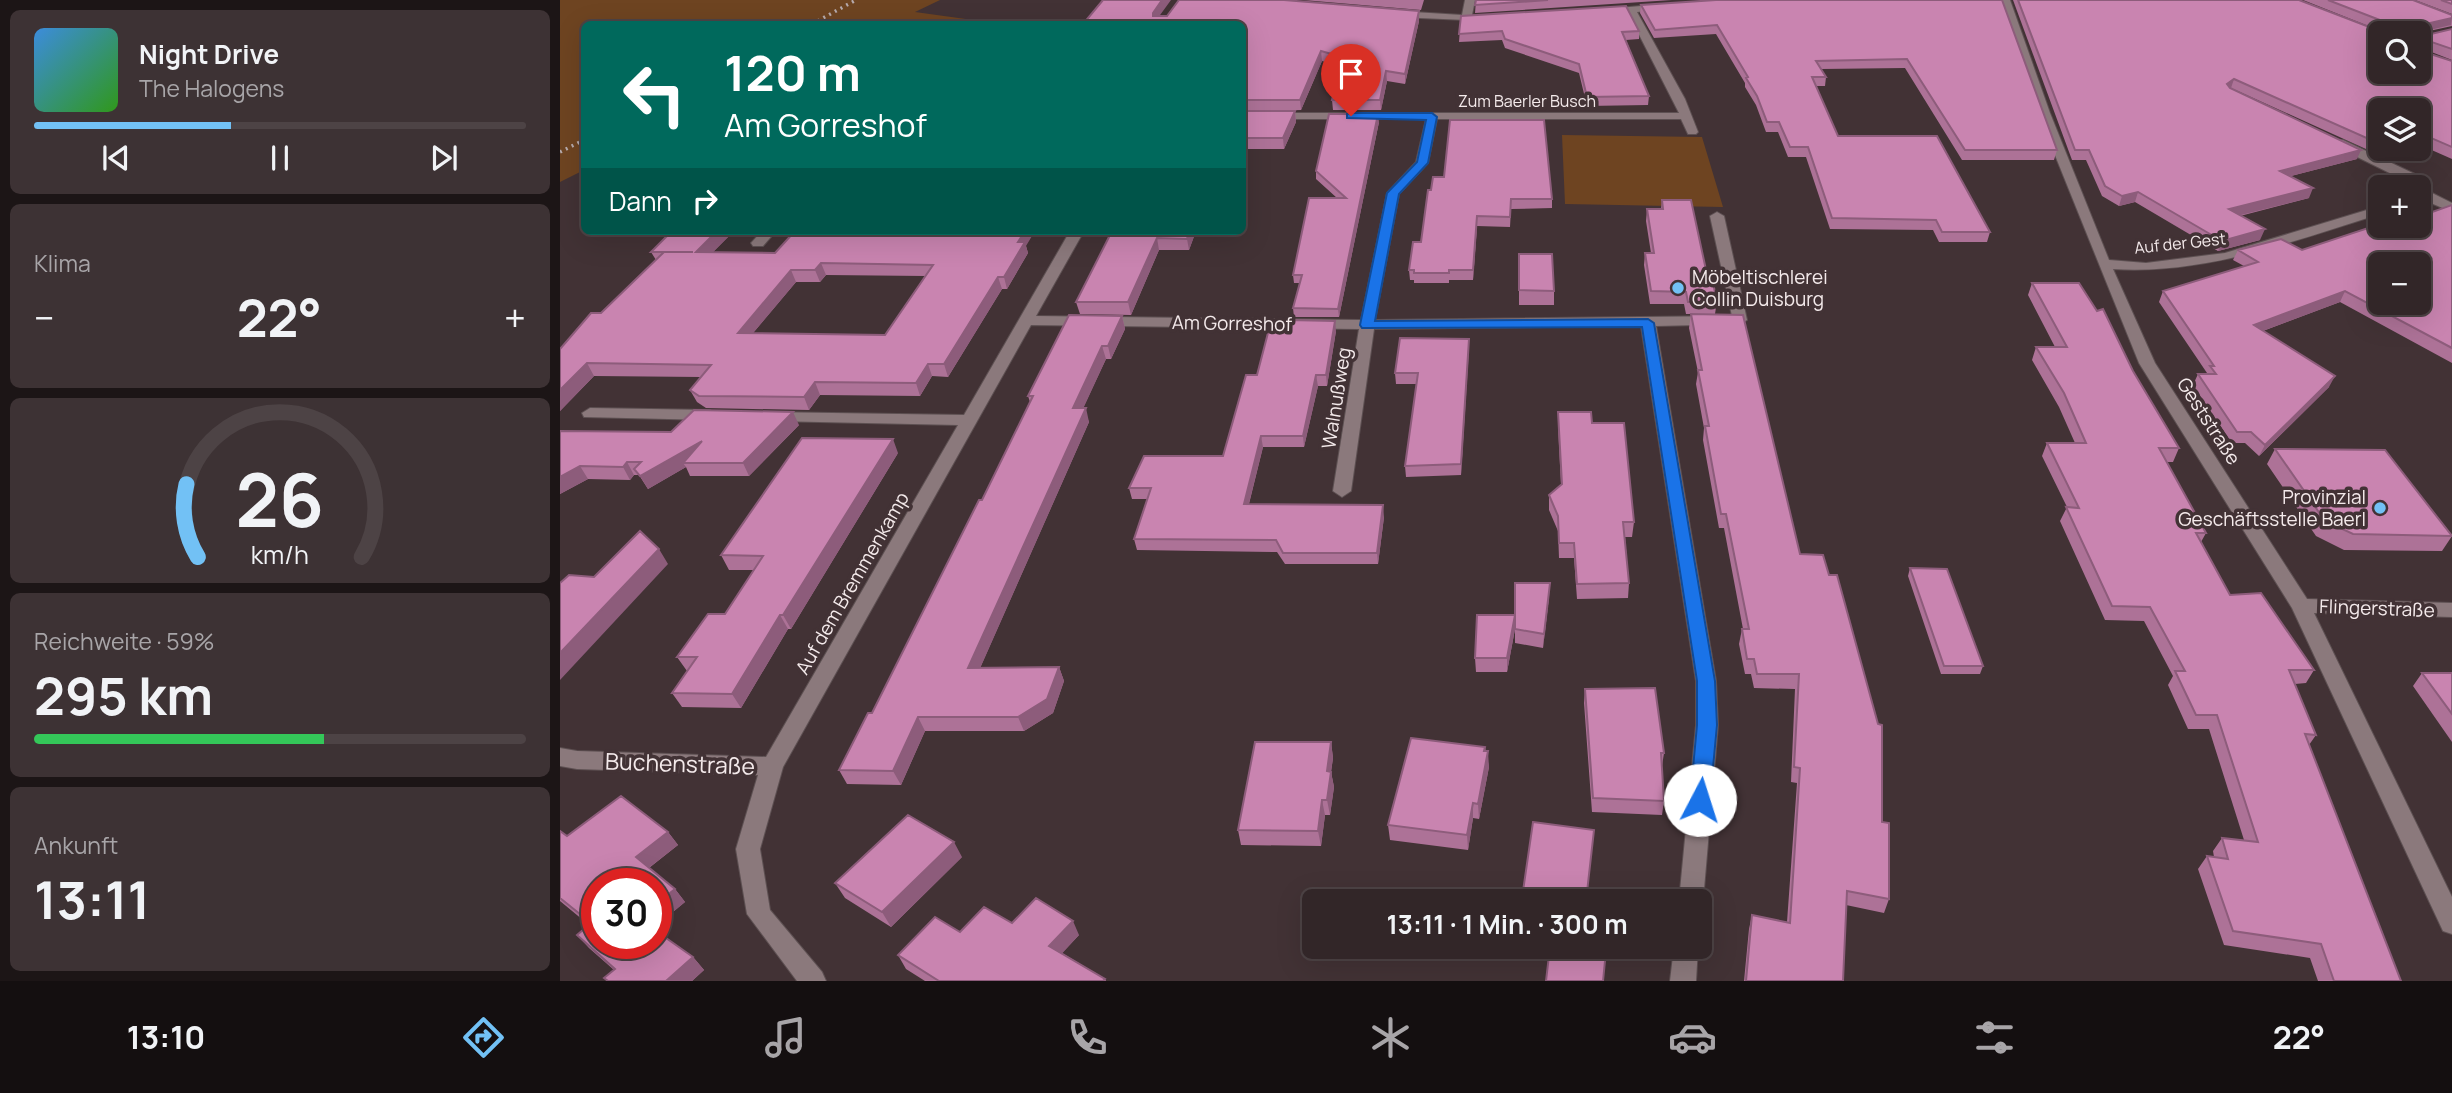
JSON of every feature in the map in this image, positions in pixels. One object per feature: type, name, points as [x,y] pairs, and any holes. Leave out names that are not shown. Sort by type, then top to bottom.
[{"type":"street","points":[[1466,19],[1470,0]]},
{"type":"street","name":"Geststraße","points":[[2005,0],[2044,113],[2147,363],[2301,606],[2452,923]]},
{"type":"street","points":[[1592,12],[1673,7]]},
{"type":"street","points":[[1631,10],[1692,132]]},
{"type":"street","points":[[1386,14],[1466,19],[1500,18]]},
{"type":"street","name":"Zum Baerler Busch","points":[[1246,116],[1686,116]]},
{"type":"street","name":"Walnußweg","points":[[1342,491],[1367,325],[1393,193],[1422,163],[1432,117]]},
{"type":"street","points":[[2323,135],[2407,175]]},
{"type":"street","points":[[2431,200],[2452,208]]},
{"type":"street","name":"Auf der Gest","points":[[2104,264],[2146,267],[2227,257],[2368,215]]},
{"type":"street","name":"Am Gorreshof","points":[[1026,320],[1367,325],[1740,320],[1717,216]]},
{"type":"street","points":[[758,243],[765,235]]},
{"type":"street","name":"Auf dem Bremmenkamp","points":[[772,766],[1075,235]]},
{"type":"street","points":[[1648,323],[1706,681],[1707,725],[1692,889]]},
{"type":"street","points":[[590,413],[725,415]]},
{"type":"street","points":[[752,416],[970,420]]},
{"type":"street","name":"Flingerstraße","points":[[2301,606],[2452,610]]},
{"type":"street","name":"Buchenstraße","points":[[560,757],[772,766],[748,849],[759,914],[813,981]]},
{"type":"street","points":[[1683,981],[1685,959]]},
{"type":"shaded area","points":[[560,0],[940,0],[915,12],[980,21],[581,21],[581,172],[560,182]]},
{"type":"shaded area","points":[[1562,135],[1702,137],[1723,207],[1565,204]]},
{"type":"building","points":[[1103,0],[1162,0],[1153,16],[1167,16],[1179,0],[1284,0],[1419,11],[1405,74],[1386,71],[1380,100],[1332,100],[1342,57],[1321,51],[1300,100],[1246,100],[1246,21],[1086,21]]},
{"type":"building","points":[[1476,0],[1548,0],[1475,5]]},
{"type":"building","points":[[1716,0],[2002,0],[2057,150],[1965,150],[1907,59],[1816,61],[1826,77],[1812,77],[1838,136],[1937,136],[1990,232],[1942,232],[1936,220],[1832,218],[1808,147],[1790,147],[1779,122],[1767,122],[1757,96],[1746,78],[1748,77],[1717,25],[1655,30],[1641,5]]},
{"type":"building","points":[[2018,0],[2299,0],[2368,26],[2368,84],[2431,84],[2431,54],[2452,61],[2452,147],[2431,138],[2431,98],[2368,98],[2368,139],[2234,79],[2227,84],[2230,88],[2361,150],[2280,171],[2313,188],[2229,209],[2265,229],[2222,241],[2138,192],[2122,196],[2105,186],[2089,150],[2075,150]]},
{"type":"building","points":[[2328,0],[2413,0],[2452,15],[2452,18],[2431,23],[2382,21]]},
{"type":"building","points":[[1626,6],[1639,31],[1622,32],[1649,96],[1587,97],[1579,64],[1505,39],[1502,31],[1459,34],[1461,16]]},
{"type":"building","points":[[2452,29],[2452,49],[2431,42],[2431,34]]},
{"type":"building","points":[[1246,111],[1295,111],[1283,138],[1246,138]]},
{"type":"building","points":[[1329,114],[1378,114],[1338,309],[1293,308],[1302,275],[1293,275],[1309,198],[1346,198],[1316,171]]},
{"type":"building","points":[[1450,120],[1544,120],[1552,199],[1511,199],[1510,217],[1477,216],[1473,270],[1414,273],[1414,270],[1409,270],[1413,242],[1421,242],[1428,190],[1431,190],[1433,177],[1444,177]]},
{"type":"building","points":[[1662,200],[1691,200],[1706,270],[1710,270],[1717,301],[1688,302],[1686,292],[1651,291],[1645,253],[1654,253],[1647,209],[1663,209]]},
{"type":"building","points":[[2452,205],[2452,348],[2390,315],[2431,315],[2431,252],[2368,252],[2368,303],[2345,291],[2254,325],[2335,376],[2265,445],[2251,432],[2237,432],[2198,374],[2216,374],[2210,366],[2214,366],[2163,291],[2258,262],[2238,250],[2281,239],[2302,250],[2368,228],[2368,238],[2431,238],[2431,212]]},
{"type":"building","points":[[668,235],[713,235],[696,252],[775,253],[791,235],[1022,235],[1018,242],[1025,242],[1004,277],[998,277],[944,364],[928,364],[916,383],[815,382],[804,397],[699,396],[690,390],[711,365],[587,363],[560,390],[560,349],[591,313],[601,313],[664,252],[651,252]],"holes":[[[821,263],[933,265],[885,335],[738,333],[791,270],[815,270]]]},
{"type":"building","points":[[1110,235],[1188,235],[1187,239],[1157,238],[1128,302],[1076,302]]},
{"type":"building","points":[[1519,254],[1552,254],[1554,291],[1519,290]]},
{"type":"building","points":[[2032,283],[2079,283],[2097,311],[2103,309],[2133,371],[2179,448],[2159,448],[2206,533],[2196,533],[2230,595],[2261,593],[2314,670],[2289,670],[2316,735],[2305,734],[2401,981],[2334,981],[2321,944],[2233,931],[2207,856],[2228,859],[2222,838],[2258,842],[2217,715],[2196,715],[2175,671],[2185,671],[2150,607],[2112,606],[2066,507],[2079,508],[2047,443],[2086,443],[2064,393],[2036,347],[2067,347]]},
{"type":"building","points":[[1691,314],[1743,315],[1800,554],[1823,555],[1829,575],[1837,575],[1878,724],[1882,725],[1882,822],[1889,823],[1889,899],[1847,891],[1843,981],[1746,981],[1752,915],[1790,923],[1800,768],[1794,767],[1799,674],[1757,674],[1754,659],[1747,659],[1742,629],[1749,629],[1726,514],[1721,514],[1705,426],[1709,426]]},
{"type":"building","points":[[1069,315],[1122,316],[1108,346],[1102,346],[1073,408],[1086,408],[968,668],[1059,667],[1047,699],[1018,717],[918,717],[893,771],[839,770],[868,713],[872,713],[979,500],[982,500],[1033,396],[1028,396]]},
{"type":"building","points":[[1288,320],[1335,321],[1326,375],[1316,375],[1303,436],[1261,436],[1244,504],[1383,505],[1377,553],[1283,553],[1276,540],[1134,539],[1151,488],[1129,488],[1144,456],[1223,456],[1246,375],[1257,375],[1269,329],[1286,329]]},
{"type":"building","points":[[1400,338],[1469,339],[1461,464],[1405,466],[1418,373],[1395,373]]},
{"type":"building","points":[[694,410],[793,412],[743,463],[683,463],[702,441],[640,476],[634,469],[641,462],[627,462],[623,467],[580,466],[560,477],[560,431],[671,432]]},
{"type":"building","points":[[1558,412],[1591,412],[1592,423],[1624,423],[1634,522],[1623,522],[1629,583],[1577,584],[1574,543],[1559,543],[1558,516],[1549,495],[1562,484]]},
{"type":"building","points":[[802,438],[893,439],[732,694],[672,693],[697,657],[677,657],[708,614],[725,614],[763,556],[721,555]]},
{"type":"building","points":[[2275,449],[2385,450],[2452,536],[2353,534],[2325,521]]},
{"type":"building","points":[[640,531],[659,549],[560,653],[560,583],[569,575],[594,577]]},
{"type":"building","points":[[1910,568],[1947,569],[1983,666],[1944,666]]},
{"type":"building","points":[[1515,583],[1550,583],[1544,634],[1515,629]]},
{"type":"building","points":[[1477,615],[1515,615],[1507,658],[1475,658]]},
{"type":"building","points":[[2422,673],[2452,673],[2452,714]]},
{"type":"building","points":[[1655,688],[1664,753],[1661,753],[1664,801],[1593,798],[1585,689]]},
{"type":"building","points":[[1411,738],[1485,747],[1484,751],[1488,751],[1478,804],[1473,803],[1467,835],[1388,825]]},
{"type":"building","points":[[1255,742],[1331,742],[1327,800],[1322,800],[1318,831],[1238,830]]},
{"type":"building","points":[[621,796],[668,832],[636,857],[649,868],[581,868],[581,915],[560,898],[560,831],[567,836]]},
{"type":"building","points":[[908,815],[954,842],[882,912],[835,883]]},
{"type":"building","points":[[1533,822],[1594,830],[1587,889],[1523,889]]},
{"type":"building","points":[[1036,898],[1073,921],[1049,946],[1105,979],[1103,981],[939,981],[898,955],[935,917],[960,932],[984,907],[1012,923]]},
{"type":"building","points":[[672,942],[693,957],[666,981],[608,981],[604,978],[615,969],[604,959],[672,959]]},
{"type":"building","points":[[1549,959],[1605,959],[1603,981],[1546,981]]},
{"type":"railway","points":[[818,21],[856,0]]},
{"type":"railway","points":[[560,152],[581,142]]},
{"type":"place","name":"Möbeltischlerei Collin Duisburg","points":[[1678,288]]},
{"type":"place","name":"Provinzial Geschäftsstelle Baerl","points":[[2380,508]]},
{"type":"route","points":[[1351,116],[1432,117],[1422,163],[1393,193],[1367,325],[1648,323],[1706,681],[1707,725],[1700,800]]}]
